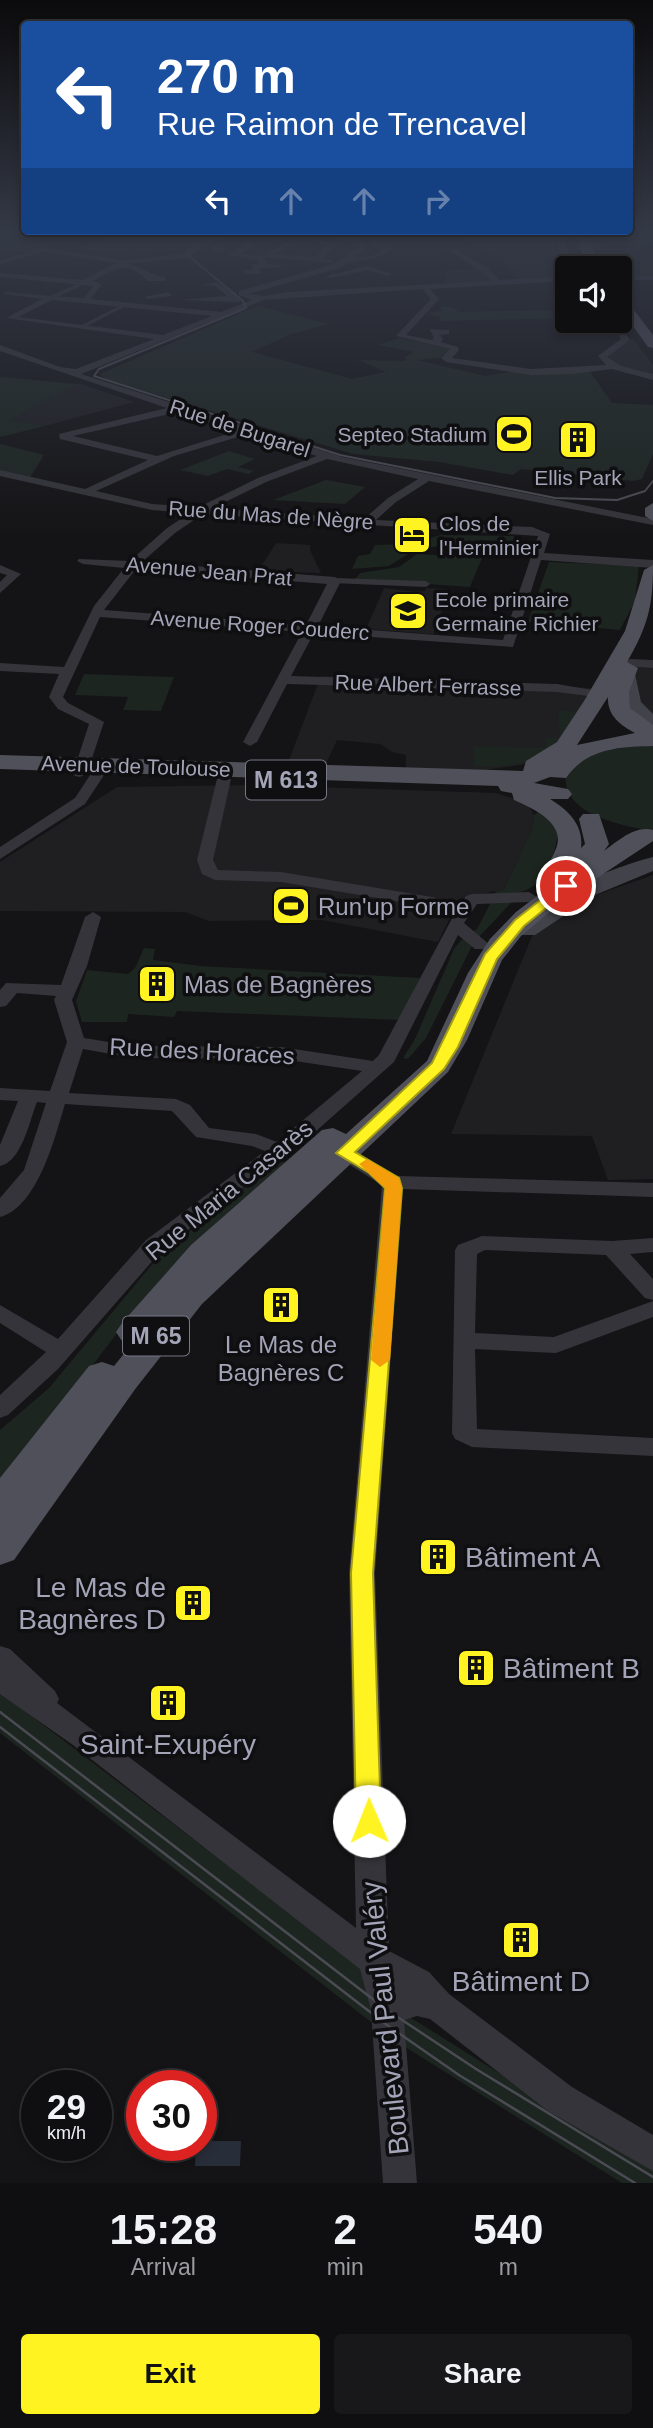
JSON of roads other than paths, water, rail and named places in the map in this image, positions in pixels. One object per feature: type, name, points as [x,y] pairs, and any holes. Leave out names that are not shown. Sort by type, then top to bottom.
[{"type":"main road","points":[[640,336],[653,357]]},
{"type":"main road","points":[[653,508],[653,516]]},
{"type":"main road","points":[[653,570],[616,699],[621,713],[653,734]]},
{"type":"main road","points":[[653,616],[622,671],[597,698],[600,724],[597,746],[653,739]]},
{"type":"main road","points":[[622,671],[628,701],[653,722]]},
{"type":"main road","name":"M 613","points":[[451,778],[521,770],[546,760],[565,747],[597,698]]},
{"type":"main road","name":"Avenue de Toulouse","points":[[92,770],[526,778],[563,765],[577,754],[597,746]]},
{"type":"main road","name":"Avenue de Toulouse","points":[[0,763],[224,779],[492,786],[560,794]]},
{"type":"main road","points":[[563,765],[556,779],[560,794],[572,807],[591,819],[649,835]]},
{"type":"main road","name":"M 613","points":[[492,786],[538,802],[567,826],[570,847],[555,872],[555,879]]},
{"type":"main road","name":"M 65","points":[[0,1549],[164,1326],[211,1273],[334,1149],[422,1053],[488,947],[529,897],[595,847],[596,836],[591,819]]},
{"type":"main road","name":"M 65","points":[[488,947],[549,898],[603,863],[628,842],[649,835]]},
{"type":"main road","points":[[488,947],[513,942],[548,912],[581,894],[653,864]]},
{"type":"main road","name":"M 65","points":[[0,1506],[168,1287],[216,1238],[334,1149]]},
{"type":"street","points":[[157,336],[164,337]]},
{"type":"street","points":[[400,336],[451,346],[455,349],[453,352]]},
{"type":"street","points":[[433,343],[439,339],[438,336]]},
{"type":"street","points":[[623,336],[626,340],[606,351],[602,357],[613,366],[650,376]]},
{"type":"street","points":[[77,372],[164,337]]},
{"type":"street","name":"Rue de Bugarel","points":[[0,348],[58,369],[77,372],[79,377],[327,456],[653,523]]},
{"type":"street","points":[[480,355],[453,352],[445,359],[513,369],[581,372],[613,366]]},
{"type":"street","points":[[510,358],[516,367],[513,369]]},
{"type":"street","points":[[155,459],[62,436],[179,409]]},
{"type":"street","points":[[84,493],[155,459],[248,430]]},
{"type":"street","points":[[0,854],[80,801],[92,770],[97,722],[56,700],[96,613],[132,565],[162,538],[201,510],[255,482],[327,456]]},
{"type":"street","name":"Rue du Mas de Nègre","points":[[0,473],[152,507],[532,530],[544,534],[536,556]]},
{"type":"street","points":[[368,522],[392,500],[428,477]]},
{"type":"street","points":[[536,556],[653,564]]},
{"type":"street","name":"Avenue Roger Couderc","points":[[96,613],[508,644],[536,556]]},
{"type":"street","name":"Avenue Jean Prat","points":[[83,561],[335,581]]},
{"type":"street","points":[[0,569],[15,574],[0,589]]},
{"type":"street","points":[[250,742],[335,581],[426,584]]},
{"type":"street","points":[[622,671],[653,664]]},
{"type":"street","points":[[0,667],[68,671]]},
{"type":"street","name":"Rue Albert Ferrasse","points":[[573,690],[622,671]]},
{"type":"street","name":"Rue Albert Ferrasse","points":[[283,680],[463,684],[573,690],[597,698]]},
{"type":"street","points":[[224,779],[205,860],[208,871],[224,876],[281,877],[470,903],[529,897]]},
{"type":"street","points":[[376,1067],[387,1058],[414,1010],[455,925],[470,903]]},
{"type":"street","points":[[0,1002],[6,984],[66,991],[78,966],[93,917]]},
{"type":"street","points":[[455,925],[488,947]]},
{"type":"street","name":"Rue des Horaces","points":[[66,991],[63,1000],[76,1042],[133,1052],[281,1053],[376,1067]]},
{"type":"street","points":[[2,1206],[34,1170],[76,1042]]},
{"type":"street","name":"Rue Maria Casarès","points":[[0,1409],[61,1351],[153,1245],[276,1149],[308,1128],[376,1067]]},
{"type":"street","points":[[0,1094],[176,1105],[183,1109],[203,1132],[256,1140],[276,1149]]},
{"type":"street","points":[[0,1160],[6,1155],[30,1096]]},
{"type":"street","points":[[334,1149],[393,1182],[653,1190]]},
{"type":"street","name":"Boulevard Paul Valéry","points":[[393,1182],[362,1573],[373,1960],[387,2010],[400,2183]]},
{"type":"street","points":[[653,1245],[612,1248],[482,1243],[466,1250],[463,1340],[464,1433],[472,1438],[653,1447]]},
{"type":"street","points":[[612,1248],[653,1293]]},
{"type":"street","points":[[463,1340],[556,1345],[653,1309]]},
{"type":"street","points":[[0,1313],[61,1351]]},
{"type":"street","points":[[0,1657],[83,1736]]},
{"type":"street","points":[[0,1679],[83,1736],[373,1960],[395,1968],[430,1993],[438,2005],[560,2099],[653,2154]]},
{"type":"street","points":[[387,2010],[417,2000],[438,2005]]},
{"type":"water","points":[[217,2141],[241,2141],[240,2166],[195,2166],[195,2161],[217,2161]]},
{"type":"tram line","points":[[179,336],[99,369],[94,376],[340,455],[555,498],[617,500],[645,491],[653,481]]},
{"type":"tram line","points":[[0,1712],[387,2010],[476,2069],[653,2177]]},
{"type":"tram line","points":[[0,1727],[387,2025],[459,2075],[635,2183]]},
{"type":"place","name":"Septeo Stadium","points":[[514,434]]},
{"type":"place","name":"Ellis Park","points":[[578,440]]},
{"type":"place","name":"Clos de l'Herminier","points":[[412,535]]},
{"type":"place","name":"Ecole primaire Germaine Richier","points":[[408,611]]},
{"type":"place","name":"Run'up Forme","points":[[291,906]]},
{"type":"place","name":"Mas de Bagnères","points":[[157,984]]},
{"type":"place","name":"Le Mas de Bagnères C","points":[[281,1305]]},
{"type":"place","name":"Bâtiment A","points":[[438,1557]]},
{"type":"place","name":"Le Mas de Bagnères D","points":[[193,1603]]},
{"type":"place","name":"Bâtiment B","points":[[476,1668]]},
{"type":"place","name":"Saint-Exupéry","points":[[168,1703]]},
{"type":"place","name":"Bâtiment D","points":[[521,1940]]}]
